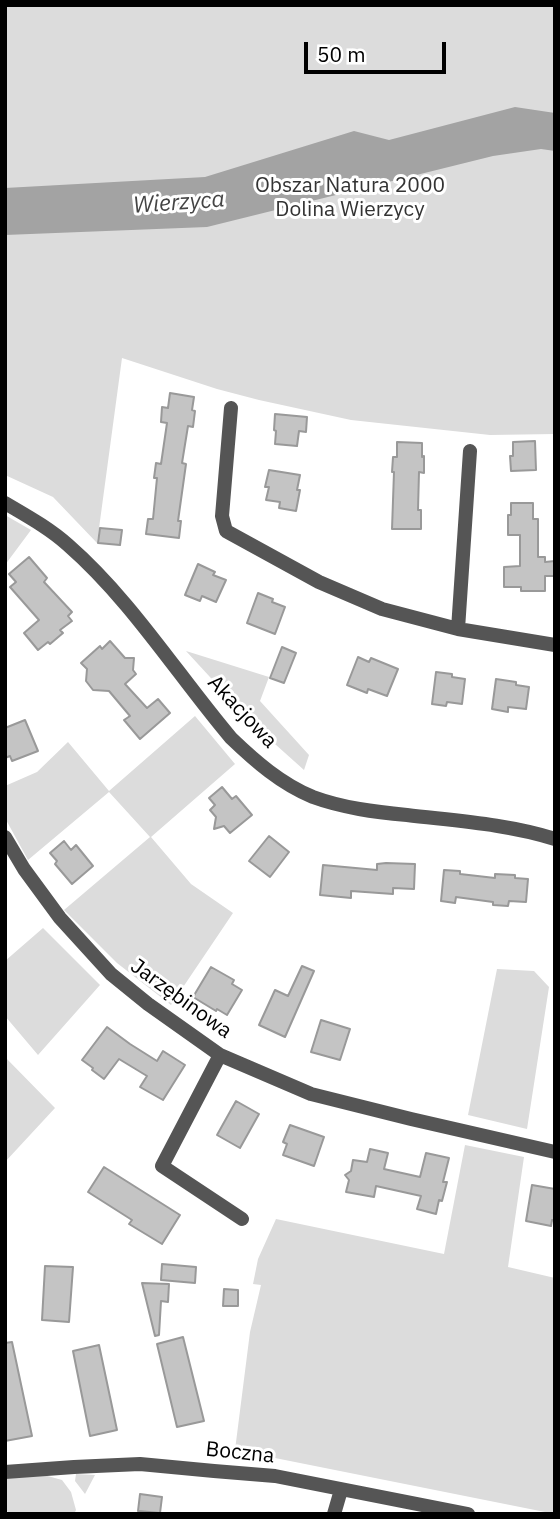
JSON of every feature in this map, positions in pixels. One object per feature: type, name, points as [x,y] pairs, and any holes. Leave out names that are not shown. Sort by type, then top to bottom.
[{"type":"street","points":[[231,408],[222,516],[226,531],[319,582],[382,609],[458,629],[555,645]]},
{"type":"street","points":[[458,629],[470,451]]},
{"type":"street","name":"Akacjowa","points":[[5,503],[46,528],[90,566],[231,738],[276,777],[311,796],[335,804],[369,811],[503,826],[555,839]]},
{"type":"street","name":"Jarzębinowa","points":[[5,836],[24,869],[60,918],[111,974],[220,1055],[311,1094],[555,1152]]},
{"type":"street","points":[[220,1055],[162,1166],[242,1219]]},
{"type":"street","name":"Boczna","points":[[5,1472],[140,1464],[275,1476],[468,1514]]},
{"type":"street","points":[[334,1514],[341,1490]]},
{"type":"green space","name":"Obszar Natura 2000 Dolina Wierzycy","points":[[5,5],[555,5],[555,434],[490,435],[351,420],[217,389],[122,358],[97,543],[53,497],[5,475]]},
{"type":"green space","points":[[5,515],[31,530],[5,565]]},
{"type":"green space","points":[[186,651],[269,677],[260,701],[309,755],[304,770],[256,727]]},
{"type":"green space","points":[[195,716],[235,764],[151,837],[191,884],[233,913],[171,1005],[117,963],[64,910],[150,837],[109,792],[28,860],[5,818],[5,786],[37,772],[68,742],[109,791]]},
{"type":"green space","points":[[43,928],[100,985],[38,1055],[5,1016],[5,961]]},
{"type":"green space","points":[[497,969],[534,971],[549,987],[527,1129],[468,1115]]},
{"type":"green space","points":[[5,1057],[55,1108],[5,1162]]},
{"type":"green space","points":[[465,1145],[524,1157],[508,1267],[555,1278],[555,1514],[235,1450],[250,1332],[261,1285],[253,1284],[258,1259],[276,1219],[444,1254]]},
{"type":"green space","points":[[76,1474],[95,1475],[85,1494],[75,1481]]},
{"type":"green space","points":[[44,1475],[62,1480],[71,1492],[76,1510],[74,1514],[11,1514],[5,1510],[5,1477]]},
{"type":"water","name":"Wierzyca","points":[[515,107],[555,113],[555,151],[541,149],[493,156],[207,227],[5,235],[5,188],[205,177],[354,131],[389,140]]},
{"type":"building","points":[[170,393],[194,397],[192,410],[195,411],[193,427],[188,426],[182,463],[186,464],[178,521],[181,521],[179,538],[146,534],[148,519],[153,519],[156,463],[161,464],[167,423],[161,422],[162,407],[168,408]]},
{"type":"building","points":[[275,414],[307,417],[306,432],[299,431],[297,446],[275,444]]},
{"type":"building","points":[[535,441],[536,470],[511,471],[513,442]]},
{"type":"building","points":[[397,442],[422,443],[424,473],[419,472],[418,510],[421,510],[421,529],[392,529],[392,472],[393,457],[397,457]]},
{"type":"building","points":[[269,470],[300,475],[296,511],[279,508],[280,502],[266,500],[269,487],[265,487]]},
{"type":"building","points":[[511,503],[533,503],[533,519],[538,519],[538,557],[545,557],[545,562],[555,561],[555,576],[545,576],[545,591],[521,591],[521,587],[504,587],[504,567],[520,566],[520,535],[508,535]]},
{"type":"building","points":[[100,528],[122,530],[120,545],[98,543]]},
{"type":"building","points":[[29,557],[47,578],[44,582],[72,612],[68,616],[72,621],[60,630],[63,633],[38,650],[24,633],[39,620],[10,587],[16,582],[9,574]]},
{"type":"building","points":[[198,564],[215,572],[213,575],[226,580],[216,602],[202,596],[200,601],[185,595]]},
{"type":"building","points":[[258,593],[285,607],[275,634],[247,623]]},
{"type":"building","points":[[110,641],[125,658],[134,658],[133,670],[136,674],[125,684],[147,708],[158,699],[170,713],[140,739],[124,720],[130,716],[109,691],[93,690],[86,681],[87,669],[81,663]]},
{"type":"building","points":[[282,647],[296,653],[284,683],[270,678]]},
{"type":"building","points":[[358,657],[369,662],[371,658],[398,669],[387,696],[368,689],[367,693],[347,685]]},
{"type":"building","points":[[436,672],[465,679],[462,704],[432,704]]},
{"type":"building","points":[[496,679],[529,687],[526,709],[508,707],[508,712],[492,709]]},
{"type":"building","points":[[25,720],[38,751],[12,761],[10,756],[5,758],[5,728]]},
{"type":"building","points":[[222,787],[232,799],[236,796],[252,815],[230,833],[224,826],[214,829],[216,817],[210,810],[215,805],[209,798]]},
{"type":"building","points":[[269,836],[289,852],[270,877],[249,861]]},
{"type":"building","points":[[64,841],[71,850],[76,845],[93,866],[72,884],[55,864],[57,861],[50,853]]},
{"type":"building","points":[[377,864],[415,864],[414,889],[393,888],[393,894],[351,891],[351,898],[320,895],[323,865],[377,870]]},
{"type":"building","points":[[444,870],[495,878],[495,874],[515,875],[515,878],[528,879],[526,902],[509,901],[508,906],[456,897],[455,903],[441,901]]},
{"type":"building","points":[[302,966],[314,971],[285,1037],[259,1025],[275,990],[288,996]]},
{"type":"building","points":[[211,967],[234,980],[232,984],[242,990],[227,1015],[193,997]]},
{"type":"building","points":[[321,1020],[350,1029],[340,1060],[311,1052]]},
{"type":"building","points":[[107,1027],[157,1061],[163,1051],[185,1065],[163,1100],[140,1087],[147,1076],[119,1059],[104,1079],[82,1060]]},
{"type":"building","points":[[236,1101],[259,1114],[240,1148],[217,1135]]},
{"type":"building","points":[[290,1125],[324,1137],[314,1166],[283,1155],[287,1144],[283,1142]]},
{"type":"building","points":[[370,1149],[388,1153],[384,1169],[420,1177],[426,1153],[449,1158],[443,1182],[447,1182],[436,1214],[417,1209],[421,1196],[376,1186],[374,1197],[346,1192],[349,1180],[345,1175],[351,1171],[353,1160],[367,1162]]},
{"type":"building","points":[[104,1167],[180,1215],[162,1244],[129,1224],[132,1220],[88,1192]]},
{"type":"building","points":[[532,1185],[555,1189],[555,1221],[552,1220],[551,1226],[526,1221]]},
{"type":"building","points":[[162,1264],[196,1267],[195,1283],[161,1280]]},
{"type":"building","points":[[45,1266],[73,1267],[69,1322],[42,1320]]},
{"type":"building","points":[[142,1283],[169,1284],[168,1302],[161,1301],[159,1335],[155,1336]]},
{"type":"building","points":[[224,1289],[238,1290],[238,1306],[223,1306]]},
{"type":"building","points":[[183,1337],[204,1421],[177,1427],[157,1344]]},
{"type":"building","points":[[12,1342],[32,1436],[5,1441],[5,1343]]},
{"type":"building","points":[[99,1345],[117,1430],[90,1436],[73,1351]]},
{"type":"building","points":[[140,1494],[162,1497],[160,1513],[138,1511]]}]
